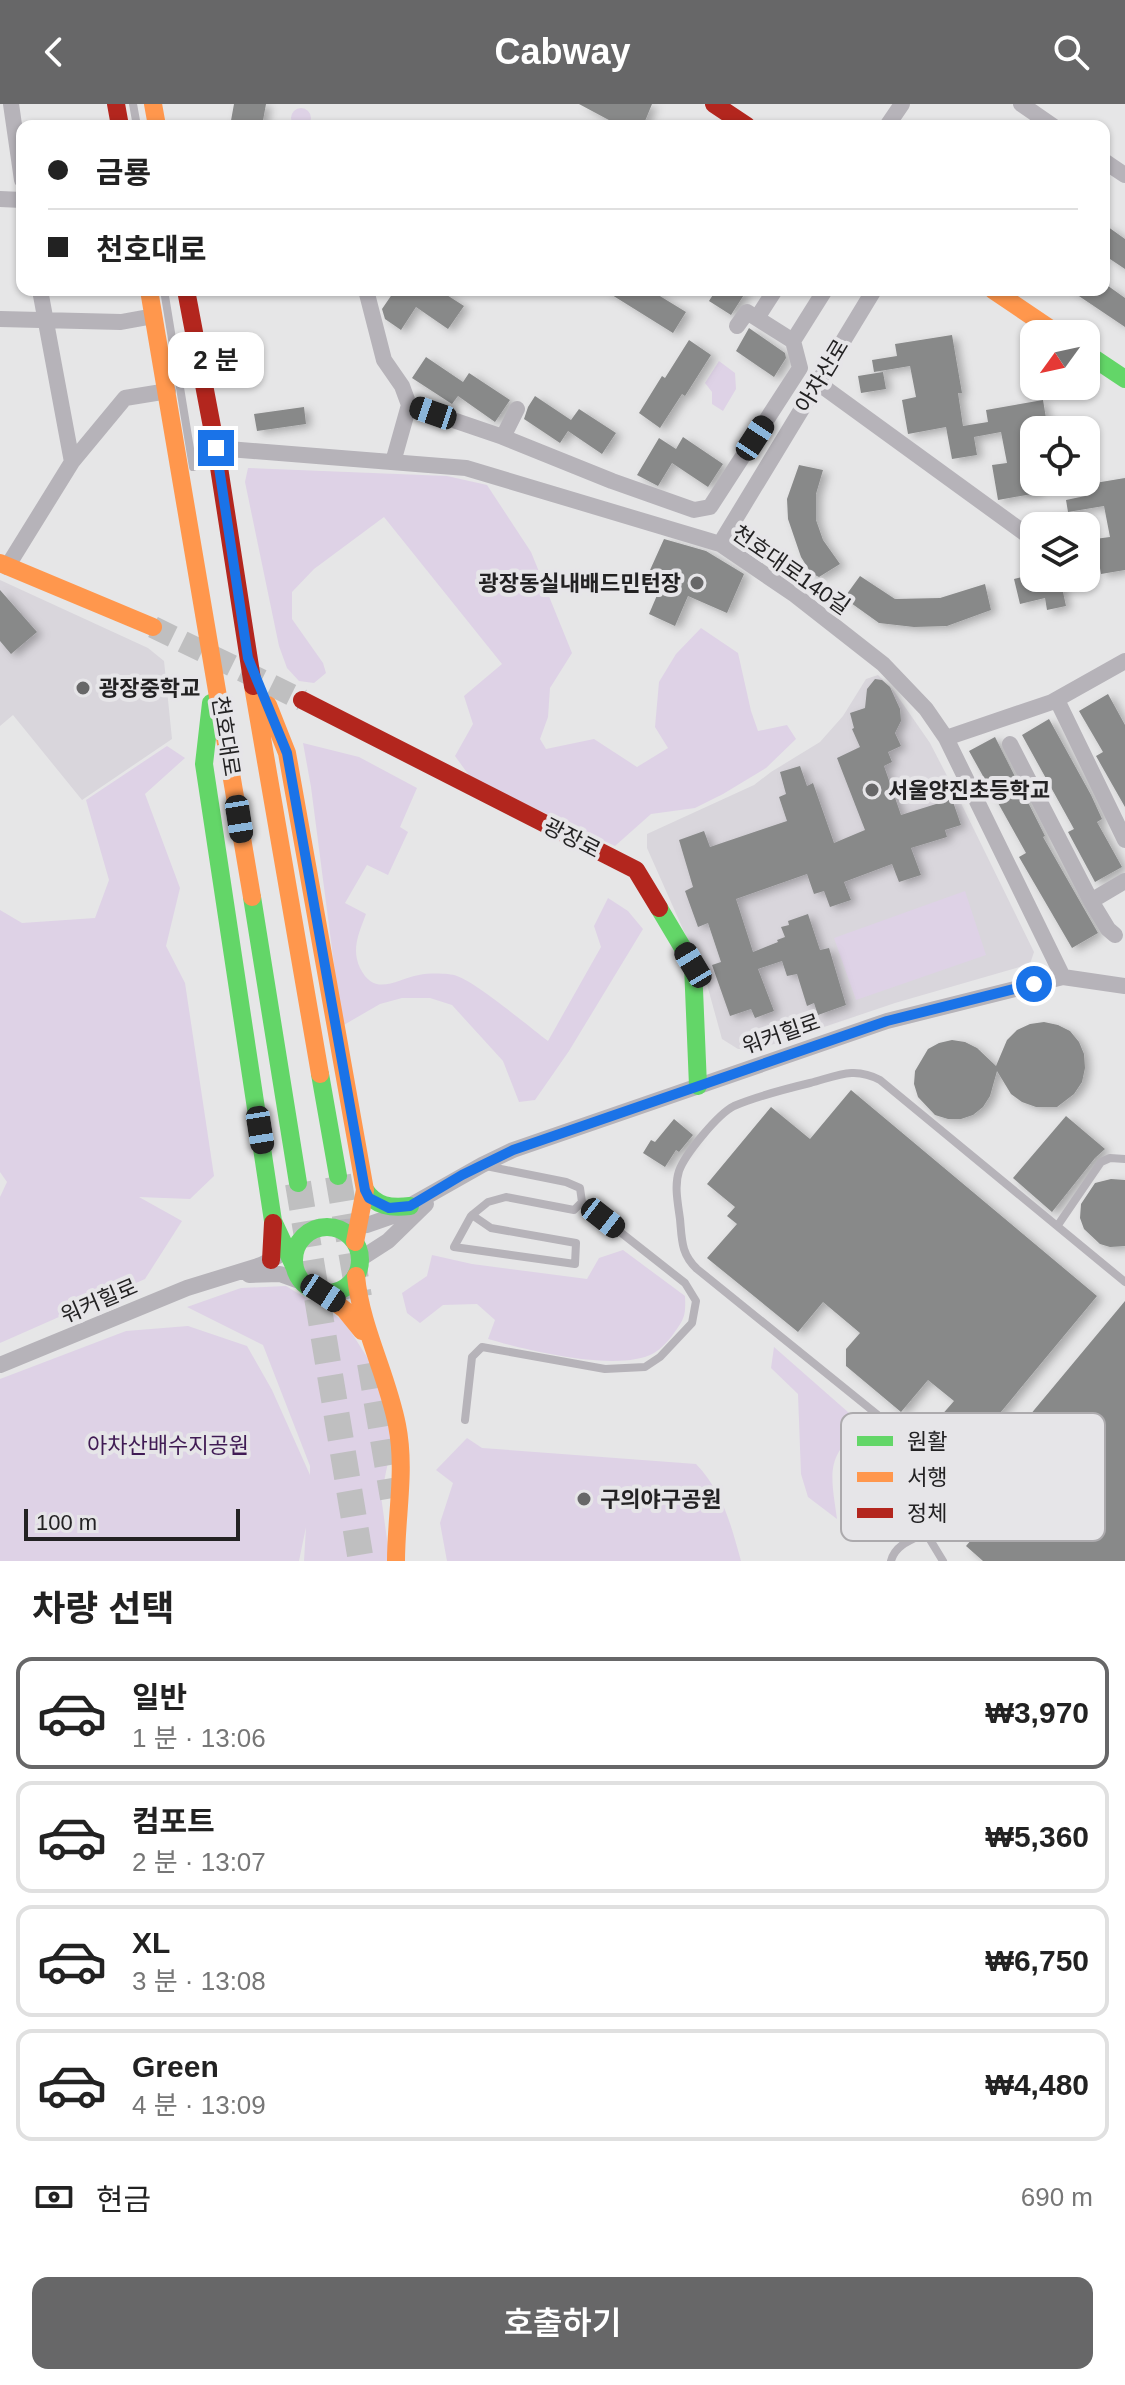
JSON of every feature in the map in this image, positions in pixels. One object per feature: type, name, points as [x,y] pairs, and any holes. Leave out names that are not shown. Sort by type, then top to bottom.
[{"type":"main road","points":[[714,104],[738,120]]},
{"type":"main road","name":"천호대로","points":[[150,296],[208,625],[298,1183]]},
{"type":"main road","name":"천호대로","points":[[187,296],[216,448],[248,658],[338,1176]]},
{"type":"main road","points":[[1002,296],[1037,320]]},
{"type":"main road","points":[[1100,362],[1125,379]]},
{"type":"main road","points":[[4,565],[153,627]]},
{"type":"main road","points":[[248,658],[287,753],[365,1190],[369,1198],[389,1208],[410,1206]]},
{"type":"main road","points":[[215,668],[204,764],[273,1221],[291,1262],[313,1290],[339,1292],[358,1251]]},
{"type":"main road","name":"광장로","points":[[302,700],[636,870],[693,965],[698,1086]]},
{"type":"main road","points":[[365,1190],[358,1251],[360,1306],[387,1384],[400,1447],[396,1561]]},
{"type":"main road","points":[[291,1262],[310,1232],[318,1228],[336,1228],[358,1251]]},
{"type":"main road","points":[[323,1293],[352,1318],[377,1355]]},
{"type":"street","points":[[11,104],[16,139]]},
{"type":"street","points":[[1021,104],[1044,120]]},
{"type":"street","points":[[41,296],[72,462]]},
{"type":"street","points":[[368,296],[384,360],[402,386],[409,405],[393,462]]},
{"type":"street","points":[[757,318],[771,296]]},
{"type":"street","points":[[793,341],[821,296]]},
{"type":"street","name":"아차산로","points":[[720,544],[870,296]]},
{"type":"street","points":[[409,405],[503,437],[694,510],[710,507],[800,368],[793,341],[747,312],[737,326]]},
{"type":"street","points":[[0,319],[121,322],[154,316]]},
{"type":"street","points":[[818,383],[1020,530]]},
{"type":"street","points":[[4,565],[72,462],[125,398],[168,391]]},
{"type":"street","points":[[503,437],[517,409]]},
{"type":"street","name":"천호대로140길","points":[[216,448],[466,468],[720,544],[795,595],[883,664],[926,709],[946,738],[1063,977]]},
{"type":"street","points":[[946,738],[1057,700],[1125,661]]},
{"type":"street","points":[[1057,700],[1125,840]]},
{"type":"street","points":[[1010,744],[1091,901],[1115,935]]},
{"type":"street","points":[[1091,901],[1125,881]]},
{"type":"street","name":"워커힐로","points":[[358,1251],[390,1217],[482,1165],[513,1150],[698,1086],[887,1021],[1063,977],[1125,986]]},
{"type":"street","name":"워커힐로","points":[[358,1251],[388,1241],[462,1175]]},
{"type":"street","name":"워커힐로","points":[[215,1279],[280,1274],[291,1262]]},
{"type":"street","name":"워커힐로","points":[[0,1365],[187,1288],[291,1262]]},
{"type":"lane","points":[[165,296],[195,484]]},
{"type":"lane","points":[[200,527],[208,625]]},
{"type":"lane","points":[[875,1413],[697,1269],[684,1254],[677,1188],[679,1170],[714,1124],[733,1107],[855,1071],[868,1073],[1125,1282]]},
{"type":"lane","points":[[1058,1225],[1101,1162],[1110,1158],[1125,1159]]},
{"type":"lane","points":[[465,1420],[472,1357],[482,1347],[605,1369],[645,1367],[660,1357],[692,1323],[696,1301],[685,1283],[582,1202],[580,1188],[566,1182],[482,1165]]},
{"type":"lane","points":[[472,1216],[491,1228],[576,1243],[575,1264],[454,1247],[472,1216],[488,1202],[506,1197],[574,1210],[582,1202]]},
{"type":"lane","points":[[891,1561],[893,1552],[909,1541]]},
{"type":"lane","points":[[931,1541],[943,1561]]},
{"type":"shaded area","name":"광장중학교","points":[[0,580],[148,648],[164,661],[172,739],[82,800],[13,715],[0,726]]},
{"type":"shaded area","points":[[878,675],[894,691],[930,743],[1034,952],[1030,964],[895,1003],[759,1049],[738,1049],[722,1039],[706,981],[647,848],[647,834],[754,785],[820,742],[843,716],[866,679]]},
{"type":"green space","points":[[297,109],[305,109],[310,120],[292,120]]},
{"type":"green space","points":[[719,361],[735,373],[736,389],[723,411],[712,404],[712,392],[705,383]]},
{"type":"green space","points":[[248,468],[447,476],[487,485],[531,552],[572,653],[550,688],[548,717],[540,739],[546,749],[594,739],[637,767],[668,748],[655,727],[659,682],[676,654],[701,628],[738,653],[758,731],[787,725],[796,739],[766,768],[723,794],[695,808],[651,814],[615,846],[471,778],[455,756],[473,724],[464,696],[502,664],[384,517],[314,569],[292,592],[292,619],[323,663],[326,673],[314,683],[299,681],[287,668],[279,646],[245,482]]},
{"type":"green space","points":[[303,743],[359,757],[417,788],[400,827],[408,832],[388,875],[367,865],[345,903],[366,914],[356,954],[360,968],[372,982],[386,984],[428,974],[457,976],[548,1041],[601,947],[594,926],[608,898],[628,911],[643,929],[569,1051],[535,1100],[519,1102],[503,1061],[452,1005],[430,998],[402,998],[380,1004],[342,1026]]},
{"type":"green space","points":[[167,746],[185,758],[145,794],[180,888],[166,946],[185,983],[214,1176],[190,1199],[139,1197],[182,1221],[145,1279],[0,1343],[0,1197],[7,1182],[0,1172],[0,910],[22,923],[95,918],[109,880],[86,800]]},
{"type":"green space","points":[[965,891],[986,955],[856,1000],[834,938]]},
{"type":"green space","points":[[623,1250],[685,1296],[683,1318],[672,1336],[657,1351],[638,1359],[572,1358],[488,1339],[495,1320],[477,1304],[443,1305],[420,1323],[407,1313],[402,1293],[427,1276],[432,1255],[472,1264],[587,1279],[599,1258]]},
{"type":"green space","name":"아차산배수지공원","points":[[286,1286],[344,1321],[381,1379],[392,1443],[381,1496],[390,1561],[304,1561],[306,1527],[299,1561],[0,1561],[0,1379],[126,1331],[188,1326],[247,1346],[272,1390],[310,1475],[310,1466],[263,1345],[187,1307],[241,1288]]},
{"type":"green space","points":[[774,1347],[849,1413],[841,1413],[841,1449],[833,1467],[837,1519],[808,1497],[801,1474],[798,1394],[771,1368]]},
{"type":"green space","name":"구의야구공원","points":[[467,1438],[482,1448],[696,1464],[719,1498],[741,1561],[447,1561],[440,1523],[453,1483],[436,1470]]},
{"type":"building","points":[[234,104],[266,104],[263,120],[231,120]]},
{"type":"building","points":[[579,104],[652,104],[645,120],[609,120]]},
{"type":"building","points":[[1110,228],[1125,239],[1125,269],[1110,259]]},
{"type":"building","points":[[1110,287],[1125,298],[1125,327],[1079,296],[1110,296]]},
{"type":"building","points":[[391,296],[448,296],[464,306],[448,329],[416,307],[401,330],[385,319],[382,309]]},
{"type":"building","points":[[614,296],[660,296],[686,312],[673,333]]},
{"type":"building","points":[[712,296],[743,296],[731,315],[709,301]]},
{"type":"building","points":[[749,328],[785,353],[786,358],[774,377],[736,351]]},
{"type":"building","points":[[952,335],[962,393],[958,393],[963,426],[988,422],[986,410],[1043,400],[1046,416],[1020,416],[1021,496],[998,500],[992,465],[1007,463],[1001,432],[974,437],[977,455],[952,459],[946,427],[908,434],[902,400],[916,397],[910,366],[874,372],[872,360],[897,356],[895,344]]},
{"type":"building","points":[[689,340],[711,355],[660,428],[639,413]]},
{"type":"building","points":[[426,357],[463,382],[469,373],[510,400],[495,422],[458,396],[452,404],[412,378]]},
{"type":"building","points":[[883,372],[886,389],[861,393],[858,376]]},
{"type":"building","points":[[535,396],[571,420],[579,409],[616,433],[602,454],[568,431],[560,443],[524,419]]},
{"type":"building","points":[[304,407],[306,424],[257,431],[254,414]]},
{"type":"building","points":[[683,437],[723,464],[708,487],[672,463],[658,486],[637,475],[659,438],[676,449]]},
{"type":"building","points":[[799,465],[823,470],[816,494],[816,520],[823,540],[840,564],[819,577],[811,573],[801,557],[788,519],[787,499]]},
{"type":"building","points":[[1125,478],[1125,570],[1101,574],[1100,538],[1110,537],[1104,506],[1068,512],[1066,500],[1100,496],[1100,482]]},
{"type":"building","name":"광장동실내배드민턴장","points":[[664,539],[706,551],[744,574],[727,613],[688,596],[675,626],[649,614],[661,586],[646,579]]},
{"type":"building","points":[[860,576],[895,599],[940,598],[985,584],[991,610],[947,626],[914,627],[879,623],[844,598]]},
{"type":"building","points":[[1020,578],[1020,592],[1063,592],[1066,606],[1047,610],[1045,598],[1020,604],[1014,579]]},
{"type":"building","points":[[0,590],[37,632],[11,654],[0,641]]},
{"type":"building","points":[[875,679],[882,680],[890,687],[900,709],[901,721],[895,733],[901,746],[888,752],[892,762],[884,766],[901,815],[952,799],[961,825],[945,830],[947,837],[911,848],[921,875],[899,882],[892,864],[844,882],[851,900],[830,907],[824,891],[814,894],[807,874],[736,899],[753,952],[778,942],[785,937],[781,927],[808,914],[820,950],[829,948],[846,1005],[818,1015],[814,1003],[807,1006],[797,974],[787,976],[782,961],[758,969],[774,1011],[755,1018],[751,1009],[730,1016],[712,965],[721,962],[708,923],[698,927],[685,891],[693,887],[679,840],[704,831],[710,847],[787,821],[779,797],[786,794],[780,772],[800,766],[807,786],[813,783],[834,843],[865,830],[837,758],[860,747],[852,729],[850,713],[865,708],[867,689]]},
{"type":"building","points":[[1108,694],[1125,725],[1125,807],[1096,756],[1103,752],[1079,711]]},
{"type":"building","points":[[1049,719],[1091,795],[1102,819],[1097,822],[1122,867],[1095,882],[1068,832],[1074,829],[1022,735]]},
{"type":"building","points":[[995,737],[1043,837],[1098,933],[1072,948],[1019,857],[1026,853],[969,751]]},
{"type":"building","points":[[1044,1022],[1070,1031],[1084,1054],[1082,1082],[1074,1094],[1057,1107],[1036,1107],[1022,1102],[1011,1094],[997,1071],[990,1096],[983,1107],[961,1119],[935,1115],[918,1097],[914,1084],[915,1071],[928,1049],[952,1040],[965,1042],[977,1048],[996,1066],[1007,1040],[1017,1030]]},
{"type":"building","points":[[851,1090],[1097,1296],[1000,1413],[944,1413],[954,1401],[928,1380],[901,1412],[846,1366],[846,1349],[860,1333],[823,1302],[798,1332],[707,1258],[737,1224],[727,1216],[735,1207],[707,1184],[771,1107],[810,1139]]},
{"type":"building","points":[[1066,1116],[1105,1149],[1052,1212],[1013,1178]]},
{"type":"building","points":[[674,1119],[693,1135],[679,1152],[676,1150],[665,1167],[643,1153],[651,1140],[655,1142]]},
{"type":"building","points":[[1125,1180],[1125,1246],[1100,1244],[1084,1229],[1080,1218],[1081,1204],[1095,1183]]},
{"type":"building","points":[[1125,1301],[1125,1561],[983,1561],[966,1546],[970,1541],[1105,1541],[1105,1413],[1032,1413]]},
{"type":"tunnel","points":[[153,627],[302,700]]},
{"type":"tunnel","points":[[338,1176],[359,1297]]},
{"type":"tunnel","points":[[298,1183],[361,1561]]},
{"type":"tunnel","points":[[370,1363],[393,1498]]},
{"type":"traffic: fast","points":[[1100,362],[1125,379]]},
{"type":"traffic: fast","points":[[211,703],[204,764],[273,1221],[295,1268]]},
{"type":"traffic: fast","points":[[252,897],[298,1183]]},
{"type":"traffic: fast","points":[[659,908],[693,965],[698,1086]]},
{"type":"traffic: fast","points":[[320,1074],[338,1176]]},
{"type":"traffic: fast","points":[[365,1190],[384,1205],[410,1206]]},
{"type":"traffic: fast","points":[[327,1227],[340,1230],[350,1237],[357,1247],[360,1260],[357,1273],[350,1283],[340,1290],[327,1293],[314,1290],[304,1283],[297,1273],[294,1260],[297,1247],[304,1237],[314,1230],[327,1227]]},
{"type":"traffic: slow","points":[[153,104],[156,120]]},
{"type":"traffic: slow","points":[[150,296],[252,897]]},
{"type":"traffic: slow","points":[[1002,296],[1037,320]]},
{"type":"traffic: slow","points":[[0,563],[153,627]]},
{"type":"traffic: slow","points":[[253,686],[320,1074]]},
{"type":"traffic: slow","points":[[268,705],[287,753],[365,1190],[355,1242]]},
{"type":"traffic: slow","points":[[356,1276],[363,1314],[393,1406],[400,1442],[396,1561]]},
{"type":"traffic: slow","points":[[323,1293],[345,1310],[362,1331]]},
{"type":"traffic: jam","points":[[116,104],[119,120]]},
{"type":"traffic: jam","points":[[714,104],[738,120]]},
{"type":"traffic: jam","points":[[187,296],[216,448],[253,686]]},
{"type":"traffic: jam","points":[[302,700],[636,870],[659,908]]},
{"type":"traffic: jam","points":[[271,1260],[273,1223]]},
{"type":"place","name":"광장동실내배드민턴장","points":[[697,583]]},
{"type":"place","name":"광장중학교","points":[[83,688]]},
{"type":"place","name":"서울양진초등학교","points":[[872,790]]},
{"type":"place","name":"구의야구공원","points":[[584,1499]]},
{"type":"route","points":[[216,448],[248,658],[287,753],[365,1190],[369,1198],[389,1208],[410,1206],[513,1150],[887,1021],[1034,984]]}]
